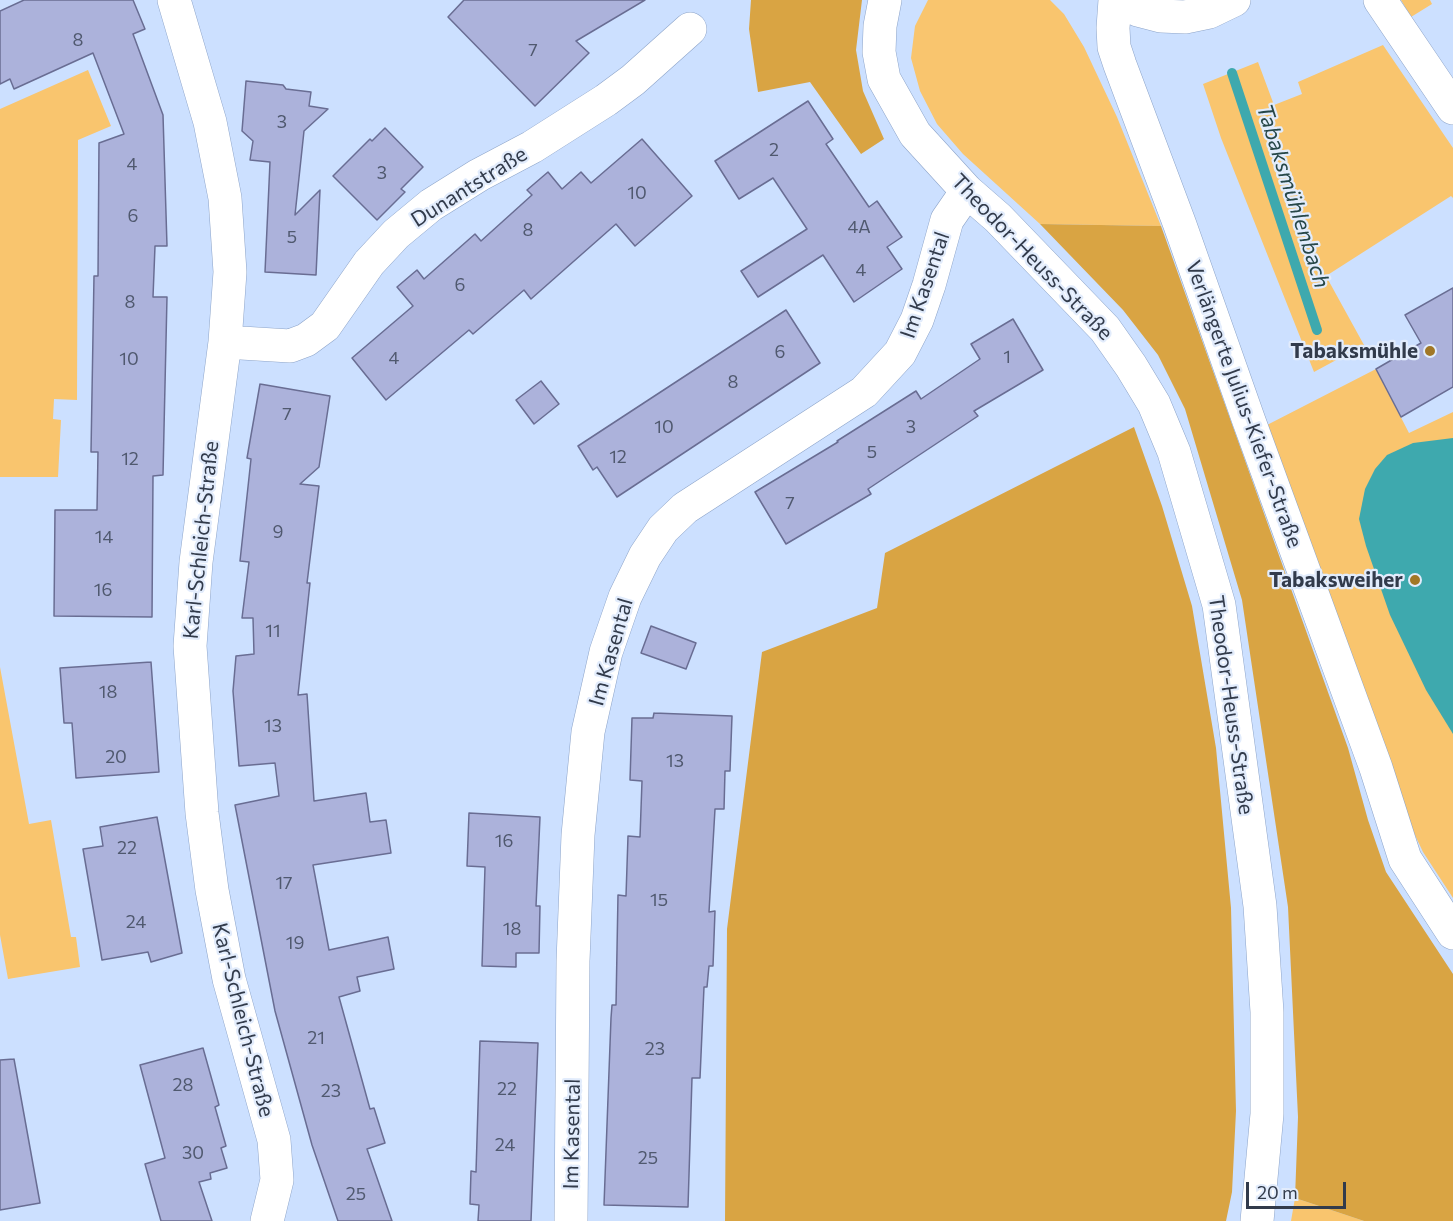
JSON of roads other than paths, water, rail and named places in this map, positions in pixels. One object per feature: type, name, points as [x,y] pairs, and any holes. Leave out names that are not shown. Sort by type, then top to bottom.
[{"type":"street","name":"Karl-Schleich-Straße","points":[[174,0],[210,122],[225,198],[230,272],[225,342],[196,562],[190,646],[202,813],[212,890],[229,979],[274,1140],[278,1180],[267,1221]]},
{"type":"street","name":"Theodor-Heuss-Straße","points":[[885,0],[880,26],[879,52],[884,79],[915,134],[967,191],[998,218],[1105,329],[1154,404],[1174,452],[1219,605],[1260,906],[1267,1012],[1267,1114],[1257,1221]]},
{"type":"street","name":"Theodor-Heuss-Straße","points":[[902,113],[895,65],[901,18],[910,0]]},
{"type":"street","points":[[1117,0],[1138,10],[1161,16],[1185,17],[1209,12],[1234,0]]},
{"type":"street","name":"Verlängerte Julius-Kiefer-Straße","points":[[1117,0],[1113,28],[1114,47],[1120,65],[1372,757],[1405,860],[1453,933]]},
{"type":"street","points":[[1380,0],[1453,108]]},
{"type":"street","name":"Dunantstraße","points":[[225,342],[290,346],[306,340],[325,326],[369,263],[396,234],[431,205],[479,175],[532,147],[606,100],[633,80],[690,29]]},
{"type":"street","name":"Im Kasental","points":[[571,1221],[573,961],[578,835],[588,732],[606,652],[625,597],[645,556],[663,529],[685,508],[864,392],[900,353],[917,320],[947,220],[967,191]]},
{"type":"waterway","name":"Tabaksmühlenbach","points":[[1232,73],[1317,330]]},
{"type":"place","name":"Tabaksmühle","points":[[1430,351]]},
{"type":"place","name":"Tabaksweiher","points":[[1415,580]]}]
